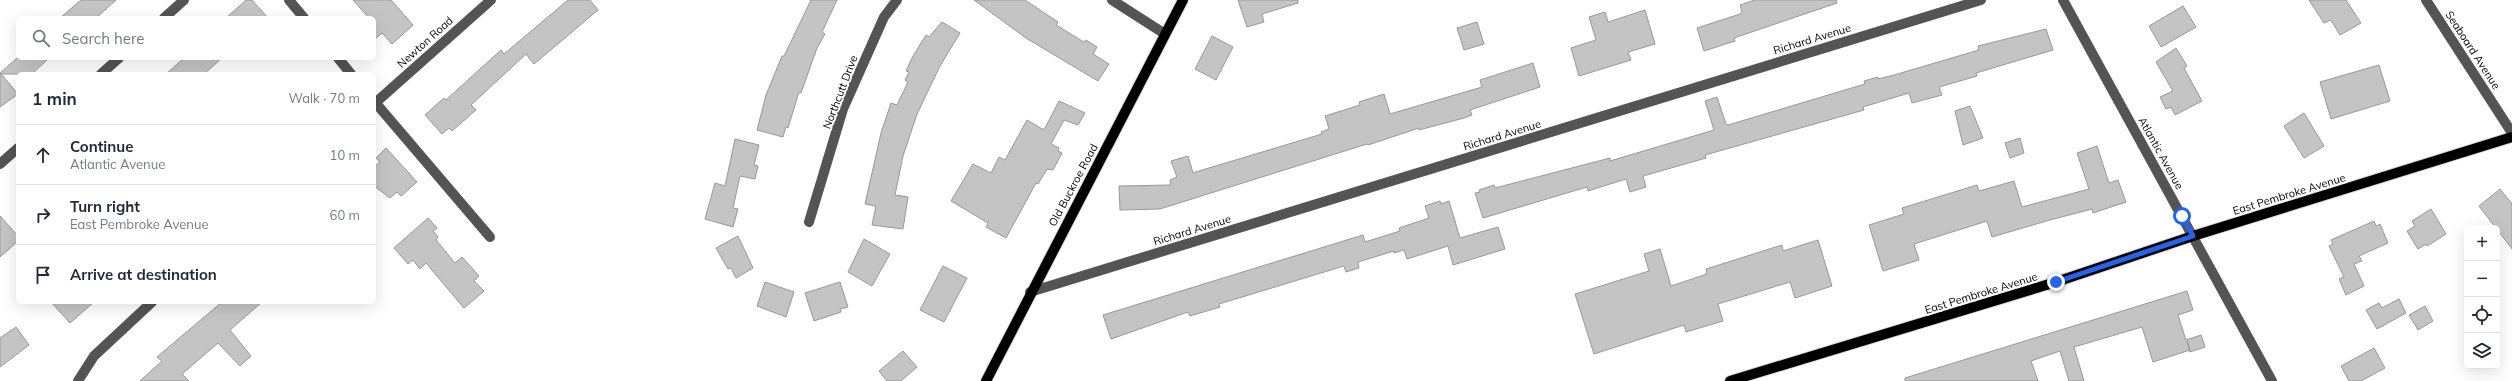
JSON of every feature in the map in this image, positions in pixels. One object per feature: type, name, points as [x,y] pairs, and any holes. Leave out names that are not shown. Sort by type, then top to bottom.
[{"type":"main road","name":"Old Buckroe Road","points":[[986,381],[1030,292],[1183,0]]},
{"type":"main road","name":"East Pembroke Avenue","points":[[1730,381],[2056,282],[2193,236],[2512,137]]},
{"type":"street","points":[[166,16],[184,0]]},
{"type":"street","points":[[289,0],[302,16]]},
{"type":"street","name":"Newton Road","points":[[376,102],[491,0]]},
{"type":"street","name":"Northcutt Drive","points":[[810,222],[843,109],[884,17],[897,0]]},
{"type":"street","points":[[1112,0],[1165,34]]},
{"type":"street","name":"Richard Avenue","points":[[1030,292],[1981,0]]},
{"type":"street","name":"Atlantic Avenue","points":[[2063,0],[2272,381]]},
{"type":"street","name":"Seaboard Avenue","points":[[2426,0],[2512,133]]},
{"type":"street","points":[[103,72],[117,60]]},
{"type":"street","points":[[340,60],[349,72]]},
{"type":"street","points":[[376,104],[490,237]]},
{"type":"street","points":[[0,164],[16,150]]},
{"type":"street","points":[[78,381],[94,356],[150,304]]},
{"type":"building","points":[[81,0],[116,0],[98,16],[62,16]]},
{"type":"building","points":[[246,0],[252,0],[266,16],[228,16]]},
{"type":"building","points":[[353,0],[391,0],[413,25],[392,44],[382,33],[376,38],[376,16],[367,16]]},
{"type":"building","points":[[568,0],[590,0],[598,10],[534,64],[526,54],[471,105],[476,110],[452,131],[449,128],[442,134],[425,115],[444,98],[446,100],[501,50],[504,54]]},
{"type":"building","points":[[811,0],[837,0],[822,32],[825,34],[817,48],[801,93],[799,92],[788,128],[786,127],[783,137],[757,130],[766,95],[782,56],[784,56]]},
{"type":"building","points":[[974,0],[1025,0],[1058,22],[1056,25],[1084,42],[1086,40],[1097,47],[1093,54],[1109,64],[1098,81],[1026,38]]},
{"type":"building","points":[[1238,0],[1298,0],[1298,3],[1262,14],[1264,22],[1247,27]]},
{"type":"building","points":[[1755,0],[1836,0],[1837,3],[1734,38],[1735,41],[1704,51],[1697,28],[1740,14],[1742,12],[1740,5]]},
{"type":"building","points":[[2309,0],[2346,0],[2361,23],[2340,35],[2331,20],[2324,23]]},
{"type":"building","points":[[2183,6],[2196,27],[2161,47],[2149,26]]},
{"type":"building","points":[[1645,10],[1655,44],[1628,52],[1631,60],[1579,76],[1571,48],[1596,40],[1589,17],[1605,12],[1608,22]]},
{"type":"building","points":[[942,22],[960,33],[940,66],[917,114],[903,156],[895,195],[908,197],[903,229],[872,225],[876,206],[865,204],[881,133],[891,103],[897,105],[908,82],[905,80],[909,72],[906,71],[926,35],[929,37]]},
{"type":"building","points":[[1477,22],[1484,44],[1464,50],[1457,28]]},
{"type":"building","points":[[2046,29],[2053,50],[1976,73],[1977,76],[1939,87],[1942,95],[1912,103],[1909,93],[1863,107],[1864,110],[1705,155],[1706,158],[1643,176],[1646,187],[1630,192],[1626,179],[1588,191],[1587,187],[1483,218],[1475,193],[1480,192],[1479,190],[1494,185],[1495,188],[1610,158],[1610,161],[1714,130],[1705,101],[1717,97],[1726,124],[1728,125],[1865,84],[1864,81],[1894,75],[1979,50],[1978,46]]},
{"type":"building","points":[[1212,36],[1233,47],[1216,80],[1195,69]]},
{"type":"building","points":[[2176,48],[2187,66],[2184,68],[2202,101],[2175,115],[2171,107],[2166,109],[2160,97],[2173,91],[2156,62]]},
{"type":"building","points":[[16,59],[47,60],[34,72],[1,74],[16,92],[16,95],[0,107],[0,73]]},
{"type":"building","points":[[182,60],[220,60],[206,72],[168,72]]},
{"type":"building","points":[[1533,63],[1540,87],[1470,110],[1472,115],[1464,118],[1419,130],[1419,128],[1160,209],[1120,210],[1119,186],[1171,185],[1170,180],[1177,177],[1171,161],[1188,156],[1193,173],[1322,134],[1321,132],[1329,129],[1325,116],[1360,105],[1359,102],[1384,94],[1390,114],[1482,87],[1480,80]]},
{"type":"building","points":[[2379,65],[2390,101],[2331,119],[2320,82]]},
{"type":"building","points":[[1059,101],[1085,113],[1078,125],[1064,120],[1051,144],[1059,148],[1058,151],[1062,153],[1053,170],[1047,169],[1038,184],[1036,183],[1006,238],[986,227],[988,223],[951,201],[973,164],[991,173],[999,157],[1005,160],[1027,120],[1044,130]]},
{"type":"building","points":[[1970,106],[1983,138],[1963,145],[1955,111]]},
{"type":"building","points":[[2304,113],[2324,146],[2304,158],[2284,126]]},
{"type":"building","points":[[2020,138],[2024,153],[2010,158],[2005,143]]},
{"type":"building","points":[[735,139],[759,145],[754,165],[758,166],[755,179],[740,176],[733,208],[738,209],[733,227],[705,219],[715,183],[725,186]]},
{"type":"building","points":[[2097,146],[2109,183],[2118,180],[2126,202],[2093,213],[2092,209],[1992,237],[1987,221],[1914,244],[1919,260],[1883,271],[1869,225],[1904,214],[1902,208],[1977,185],[1979,191],[2014,181],[2022,207],[2089,189],[2077,153]]},
{"type":"building","points":[[386,148],[417,182],[401,196],[397,192],[390,198],[376,188],[376,165],[380,162],[376,158]]},
{"type":"building","points":[[2500,189],[2512,204],[2512,249],[2500,233],[2500,225],[2494,225],[2479,206]]},
{"type":"building","points":[[1440,201],[1441,204],[1449,201],[1460,238],[1498,227],[1505,249],[1453,265],[1448,246],[1407,259],[1404,250],[1394,253],[1394,251],[1358,262],[1359,268],[1346,272],[1344,266],[1219,304],[1220,307],[1190,316],[1188,312],[1111,339],[1103,315],[1363,235],[1365,242],[1400,231],[1399,228],[1429,218],[1425,206]]},
{"type":"building","points":[[2431,209],[2446,234],[2427,246],[2426,244],[2418,249],[2407,231],[2415,226],[2412,221]]},
{"type":"building","points":[[0,216],[16,234],[16,243],[0,257]]},
{"type":"building","points":[[428,218],[437,228],[433,231],[438,237],[436,240],[455,263],[462,257],[479,276],[474,281],[484,291],[464,308],[426,263],[420,269],[413,260],[408,264],[394,248]]},
{"type":"building","points":[[2374,221],[2376,226],[2380,224],[2388,243],[2359,256],[2362,261],[2354,264],[2364,286],[2346,295],[2339,279],[2344,277],[2329,246],[2333,244],[2331,240]]},
{"type":"building","points":[[738,236],[753,268],[736,278],[731,268],[728,269],[716,248]]},
{"type":"building","points":[[864,239],[890,254],[872,286],[848,272]]},
{"type":"building","points":[[1818,240],[1832,286],[1795,298],[1790,282],[1718,304],[1723,321],[1686,332],[1684,325],[1594,354],[1575,294],[1649,271],[1644,254],[1660,249],[1671,286],[1707,274],[1706,269],[1782,245],[1783,251]]},
{"type":"building","points":[[943,266],[967,278],[944,322],[920,310]]},
{"type":"building","points":[[765,282],[794,292],[786,317],[757,306]]},
{"type":"building","points":[[840,282],[848,307],[840,309],[841,312],[814,321],[805,293]]},
{"type":"building","points":[[2187,291],[2193,310],[2178,315],[2186,340],[2201,335],[2205,347],[2190,352],[2189,350],[2153,362],[2142,327],[2074,347],[2084,381],[2069,381],[2060,351],[2031,361],[2038,381],[1905,381],[1905,378]]},
{"type":"building","points":[[2399,299],[2406,313],[2377,329],[2366,310],[2379,303],[2382,308]]},
{"type":"building","points":[[53,304],[92,304],[70,323]]},
{"type":"building","points":[[220,304],[260,304],[230,330],[251,356],[240,366],[218,343],[182,374],[189,381],[140,381],[162,361],[157,357]]},
{"type":"building","points":[[2425,306],[2433,321],[2418,330],[2409,315]]},
{"type":"building","points":[[16,327],[29,345],[0,367],[0,338]]},
{"type":"building","points":[[2374,348],[2385,368],[2361,381],[2349,381],[2341,366]]},
{"type":"building","points":[[903,351],[917,367],[901,381],[887,381],[879,371]]},
{"type":"route","points":[[2056,282],[2193,236],[2182,216]]}]
